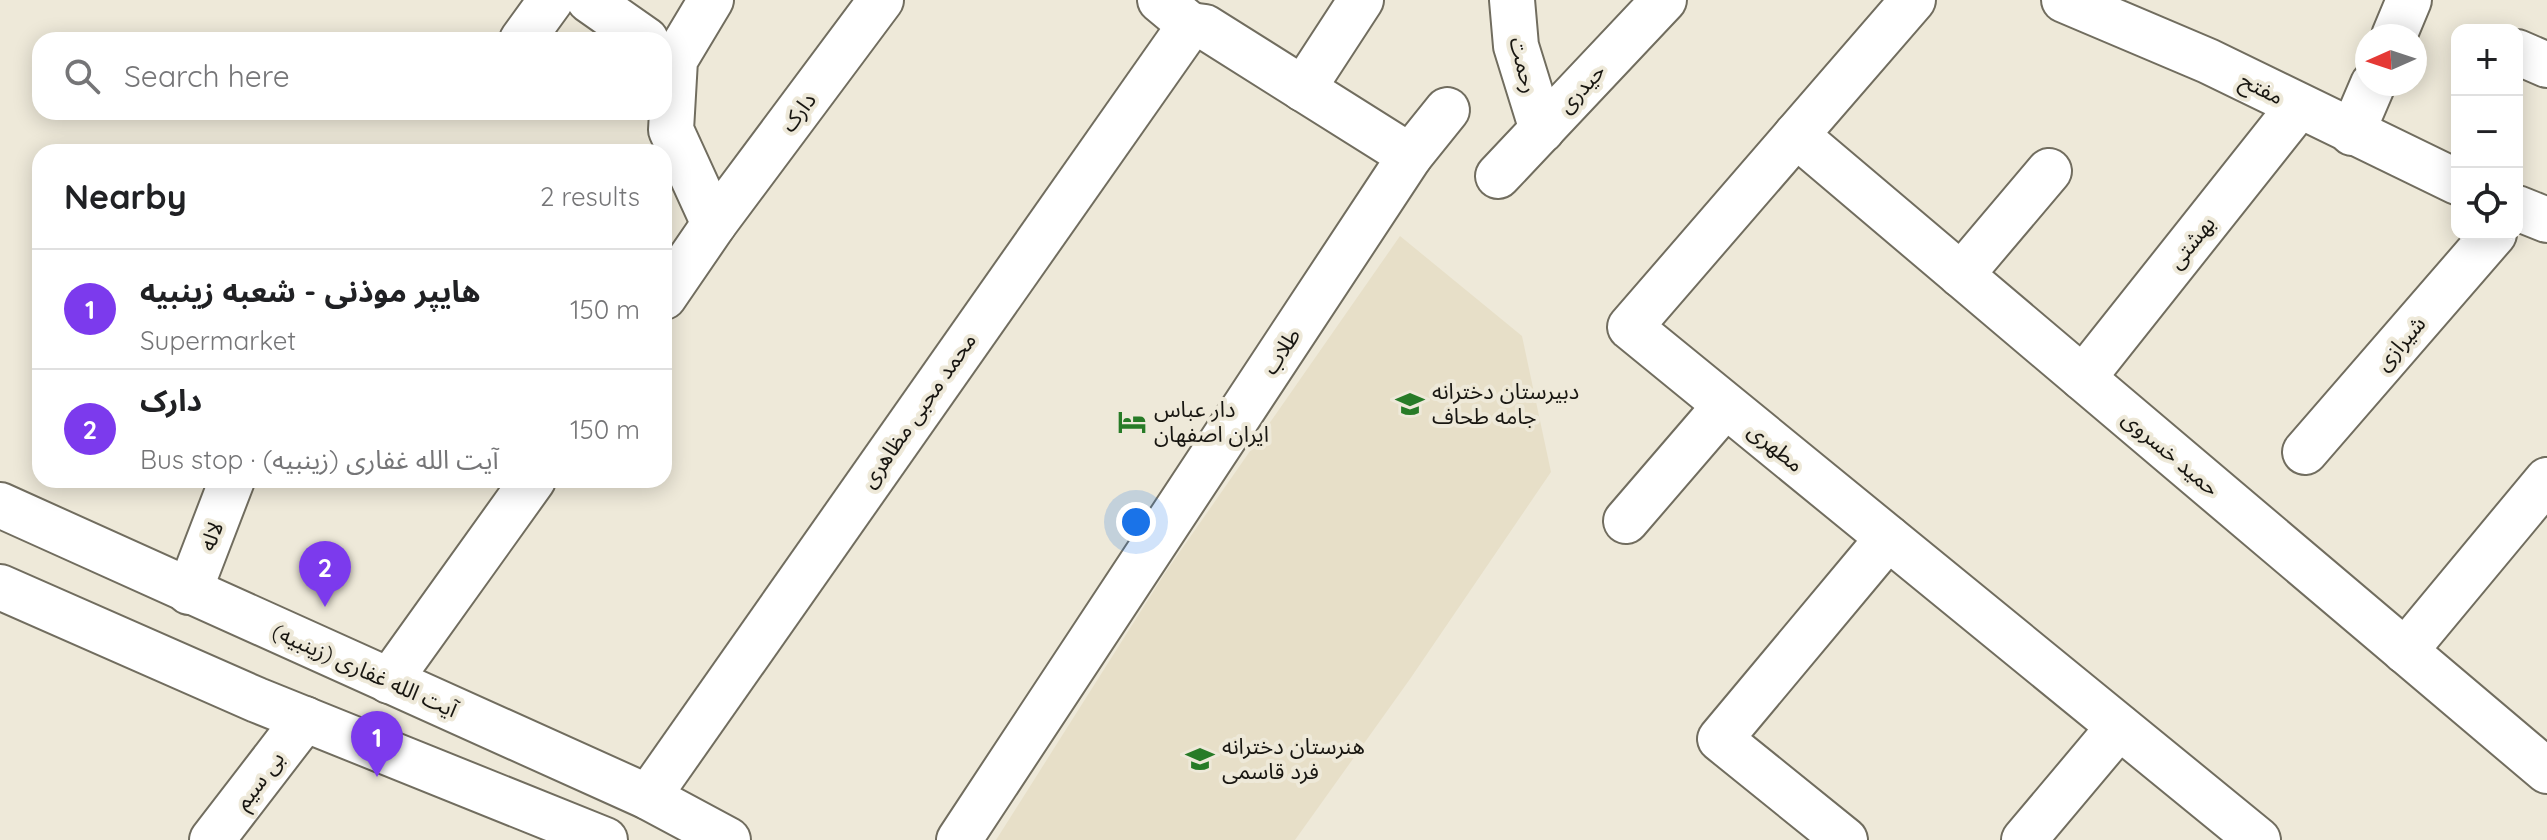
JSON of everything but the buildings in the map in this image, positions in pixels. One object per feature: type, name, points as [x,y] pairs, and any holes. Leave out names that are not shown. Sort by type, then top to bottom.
[{"type":"street","points":[[528,32],[551,0]]},
{"type":"street","points":[[589,0],[635,32]]},
{"type":"street","points":[[672,41],[711,0]]},
{"type":"street","name":"دارک","points":[[672,285],[881,0]]},
{"type":"street","points":[[1303,89],[1361,0]]},
{"type":"street","name":"رحمت","points":[[1512,0],[1516,46],[1542,130]]},
{"type":"street","name":"حیدری","points":[[1498,176],[1664,0]]},
{"type":"street","name":"مطهری","points":[[1913,0],[1630,327],[2258,840]]},
{"type":"street","name":"مفتح","points":[[2064,0],[2208,61],[2451,179]]},
{"type":"street","points":[[2399,24],[2409,0]]},
{"type":"street","points":[[1175,13],[1205,27],[1410,156]]},
{"type":"street","name":"محمد محبی مظاهری","points":[[648,797],[1175,13]]},
{"type":"street","points":[[2523,55],[2547,65]]},
{"type":"street","points":[[2352,133],[2368,96]]},
{"type":"street","name":"بهشتی","points":[[2083,378],[2299,106]]},
{"type":"street","name":"طلاب","points":[[959,840],[1410,156],[1447,110]]},
{"type":"street","points":[[670,120],[671,130],[714,224]]},
{"type":"street","name":"حمید خسروی","points":[[1796,135],[2547,771]]},
{"type":"street","points":[[1961,275],[2049,171]]},
{"type":"street","points":[[2523,210],[2547,220]]},
{"type":"street","name":"شیرازی","points":[[2305,452],[2489,240]]},
{"type":"street","points":[[1626,521],[1725,406]]},
{"type":"street","points":[[2405,651],[2547,480]]},
{"type":"street","name":"لاله","points":[[189,592],[229,488]]},
{"type":"street","points":[[389,681],[527,488]]},
{"type":"street","name":"آیت الله غفاری (زینبیه)","points":[[0,505],[585,768],[648,797],[728,840]]},
{"type":"street","points":[[1845,840],[1720,739],[1888,538]]},
{"type":"street","points":[[0,587],[157,658],[605,840]]},
{"type":"street","name":"بی سیم","points":[[212,840],[305,719]]},
{"type":"street","points":[[2024,840],[2119,727]]},
{"type":"street","points":[[504,798],[535,799],[570,809],[585,807],[594,797],[593,785],[585,768]]},
{"type":"street","points":[[673,840],[683,836],[706,840]]},
{"type":"shaded area","points":[[1400,236],[1522,336],[1551,472],[1410,679],[1295,840],[996,840],[1165,573]]},
{"type":"place","name":"دبیرستان دخترانه جامه طحاف","points":[[1410,404]]},
{"type":"place","name":"دار عباس ایران اصفهان","points":[[1132,422]]},
{"type":"place","name":"دارک","points":[[325,607]]},
{"type":"place","name":"هنرستان دخترانه فرد قاسمی","points":[[1200,759]]},
{"type":"place","name":"هایپر موذنی - شعبه زینبیه","points":[[377,777]]}]
